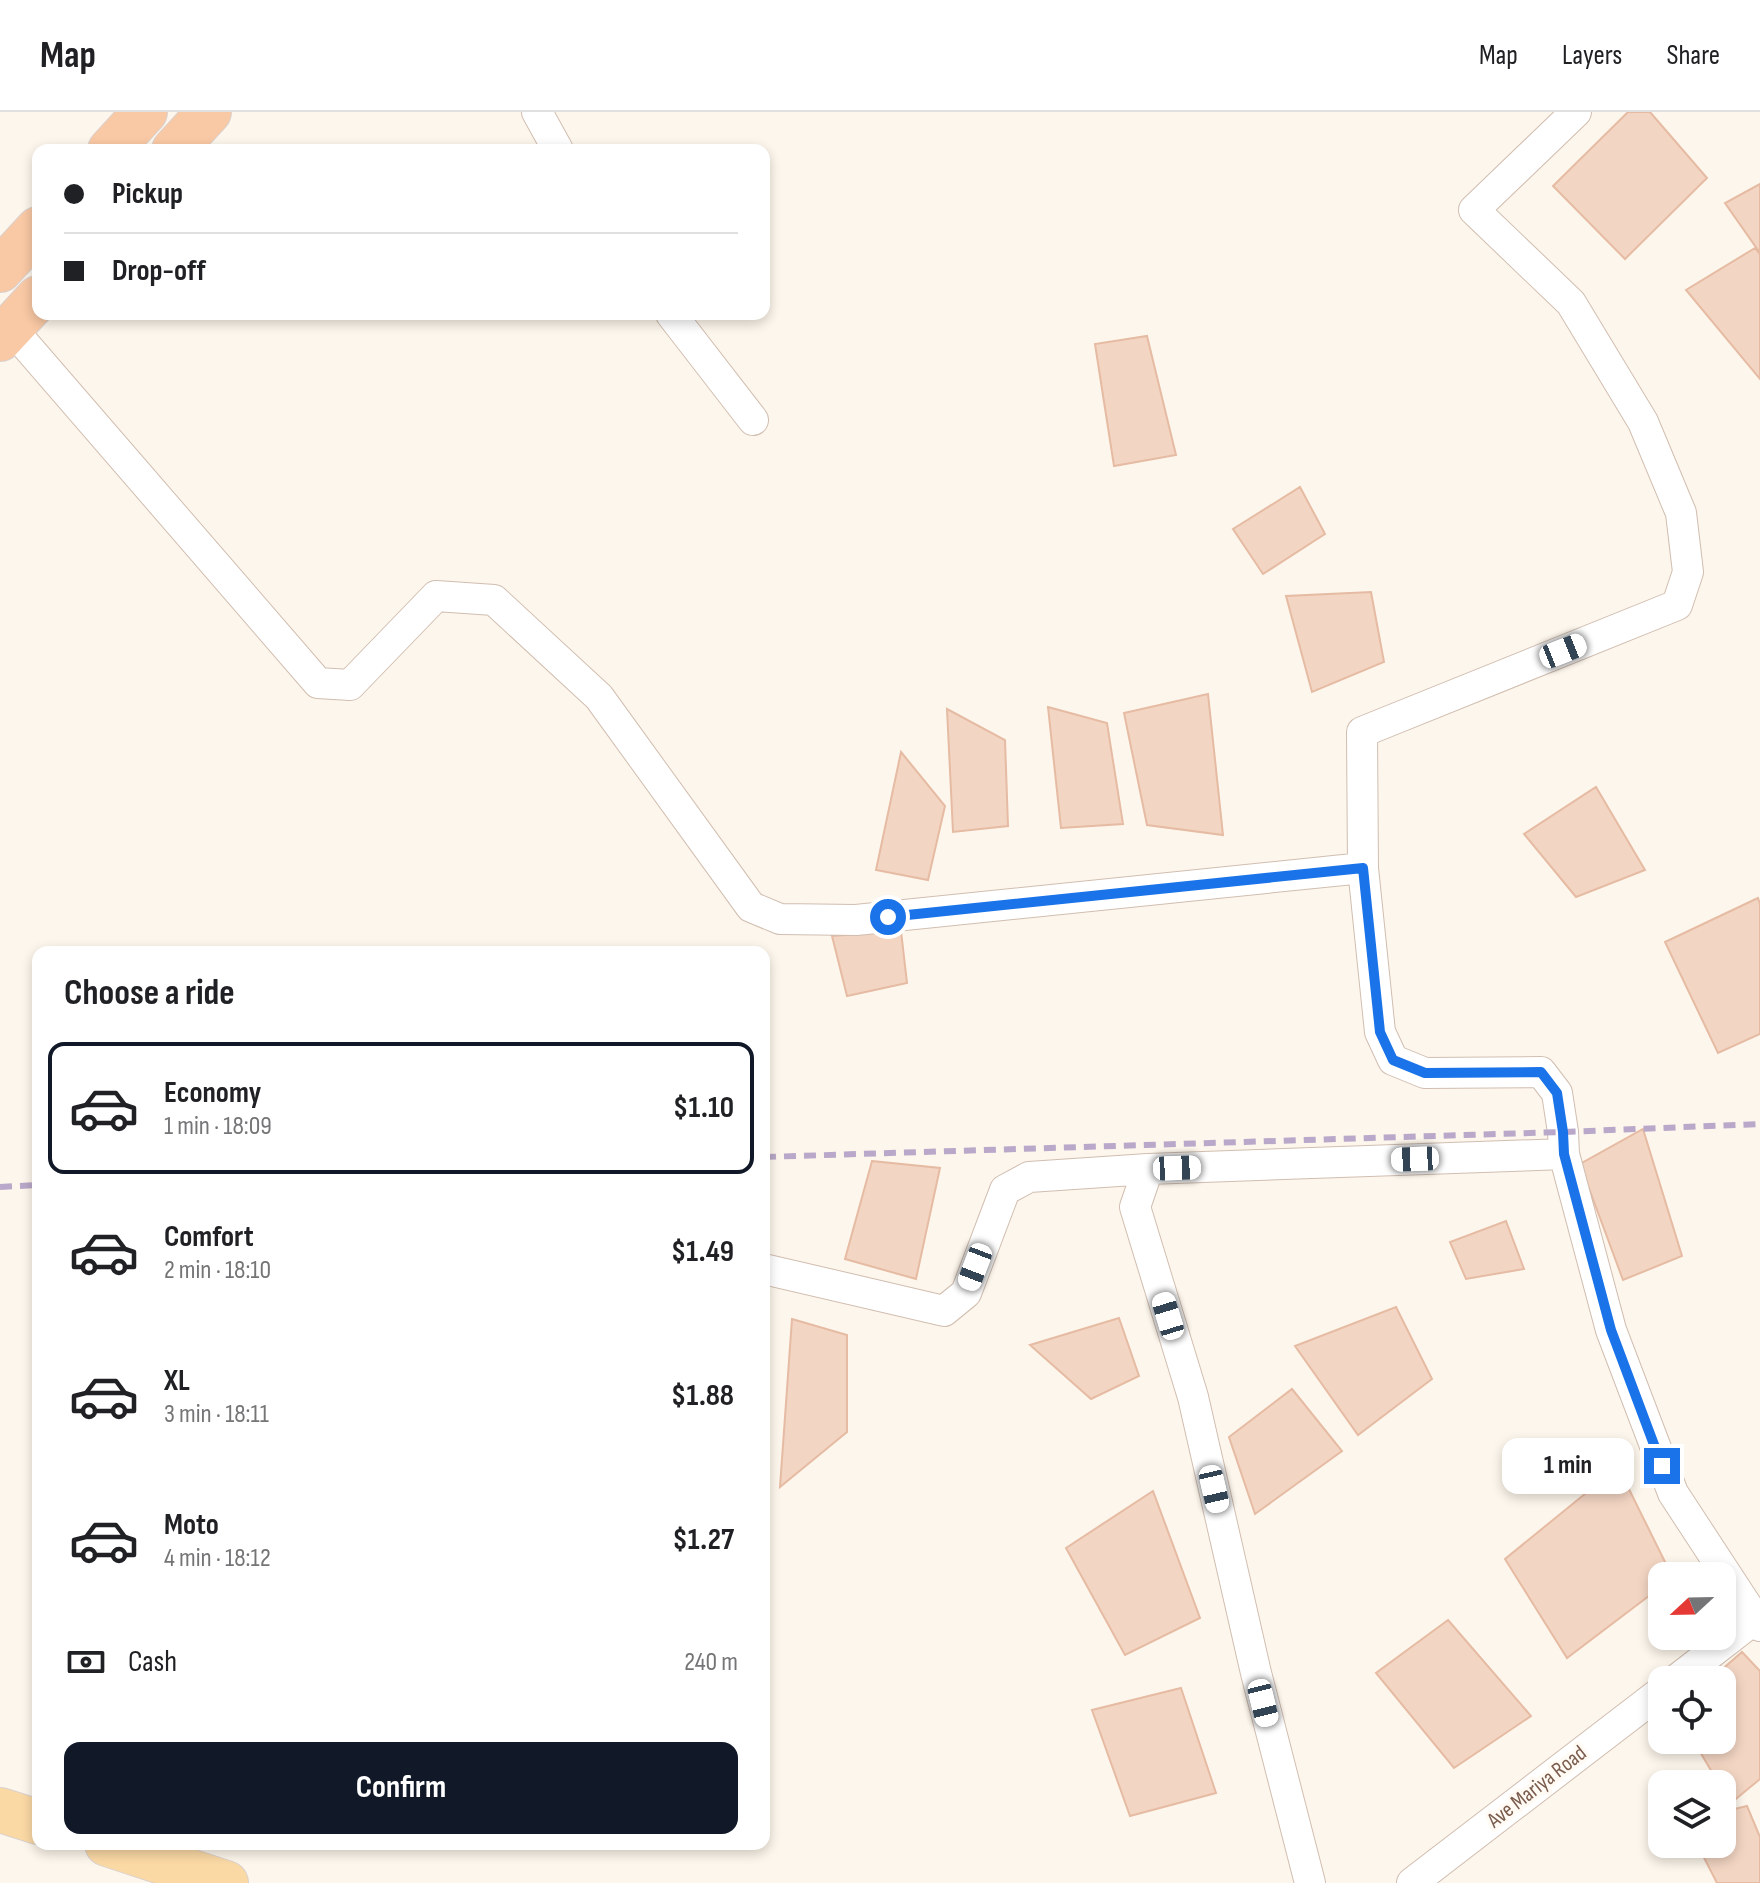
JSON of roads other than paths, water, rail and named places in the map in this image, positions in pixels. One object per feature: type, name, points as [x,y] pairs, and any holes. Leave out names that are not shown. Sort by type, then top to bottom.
[{"type":"highway","points":[[116,144],[145,112]]},
{"type":"highway","points":[[180,144],[209,112]]},
{"type":"highway","points":[[0,270],[32,235]]},
{"type":"main road","points":[[0,1810],[32,1820]]},
{"type":"main road","points":[[125,1850],[226,1883]]},
{"type":"street","points":[[537,112],[555,144]]},
{"type":"street","points":[[1576,112],[1474,210],[1571,303],[1643,422],[1681,513],[1688,572],[1677,605],[1362,732],[1363,868],[1380,1032],[1393,1060],[1425,1073],[1541,1072],[1557,1093],[1564,1154],[1611,1330],[1673,1493],[1759,1620],[1695,1666]]},
{"type":"street","points":[[676,320],[753,420]]},
{"type":"street","points":[[16,322],[318,683],[350,685],[436,596],[494,600],[599,697],[751,907],[780,919],[856,920],[1363,868]]},
{"type":"street","points":[[770,1270],[944,1311],[966,1293],[1005,1190],[1029,1177],[1148,1169],[1564,1154]]},
{"type":"street","points":[[1148,1169],[1135,1207],[1193,1397],[1256,1673],[1310,1883]]},
{"type":"street","name":"Ave Mariya Road","points":[[1412,1883],[1648,1702]]},
{"type":"railway","points":[[770,1157],[1760,1124]]},
{"type":"railway","points":[[0,1187],[32,1185]]}]
